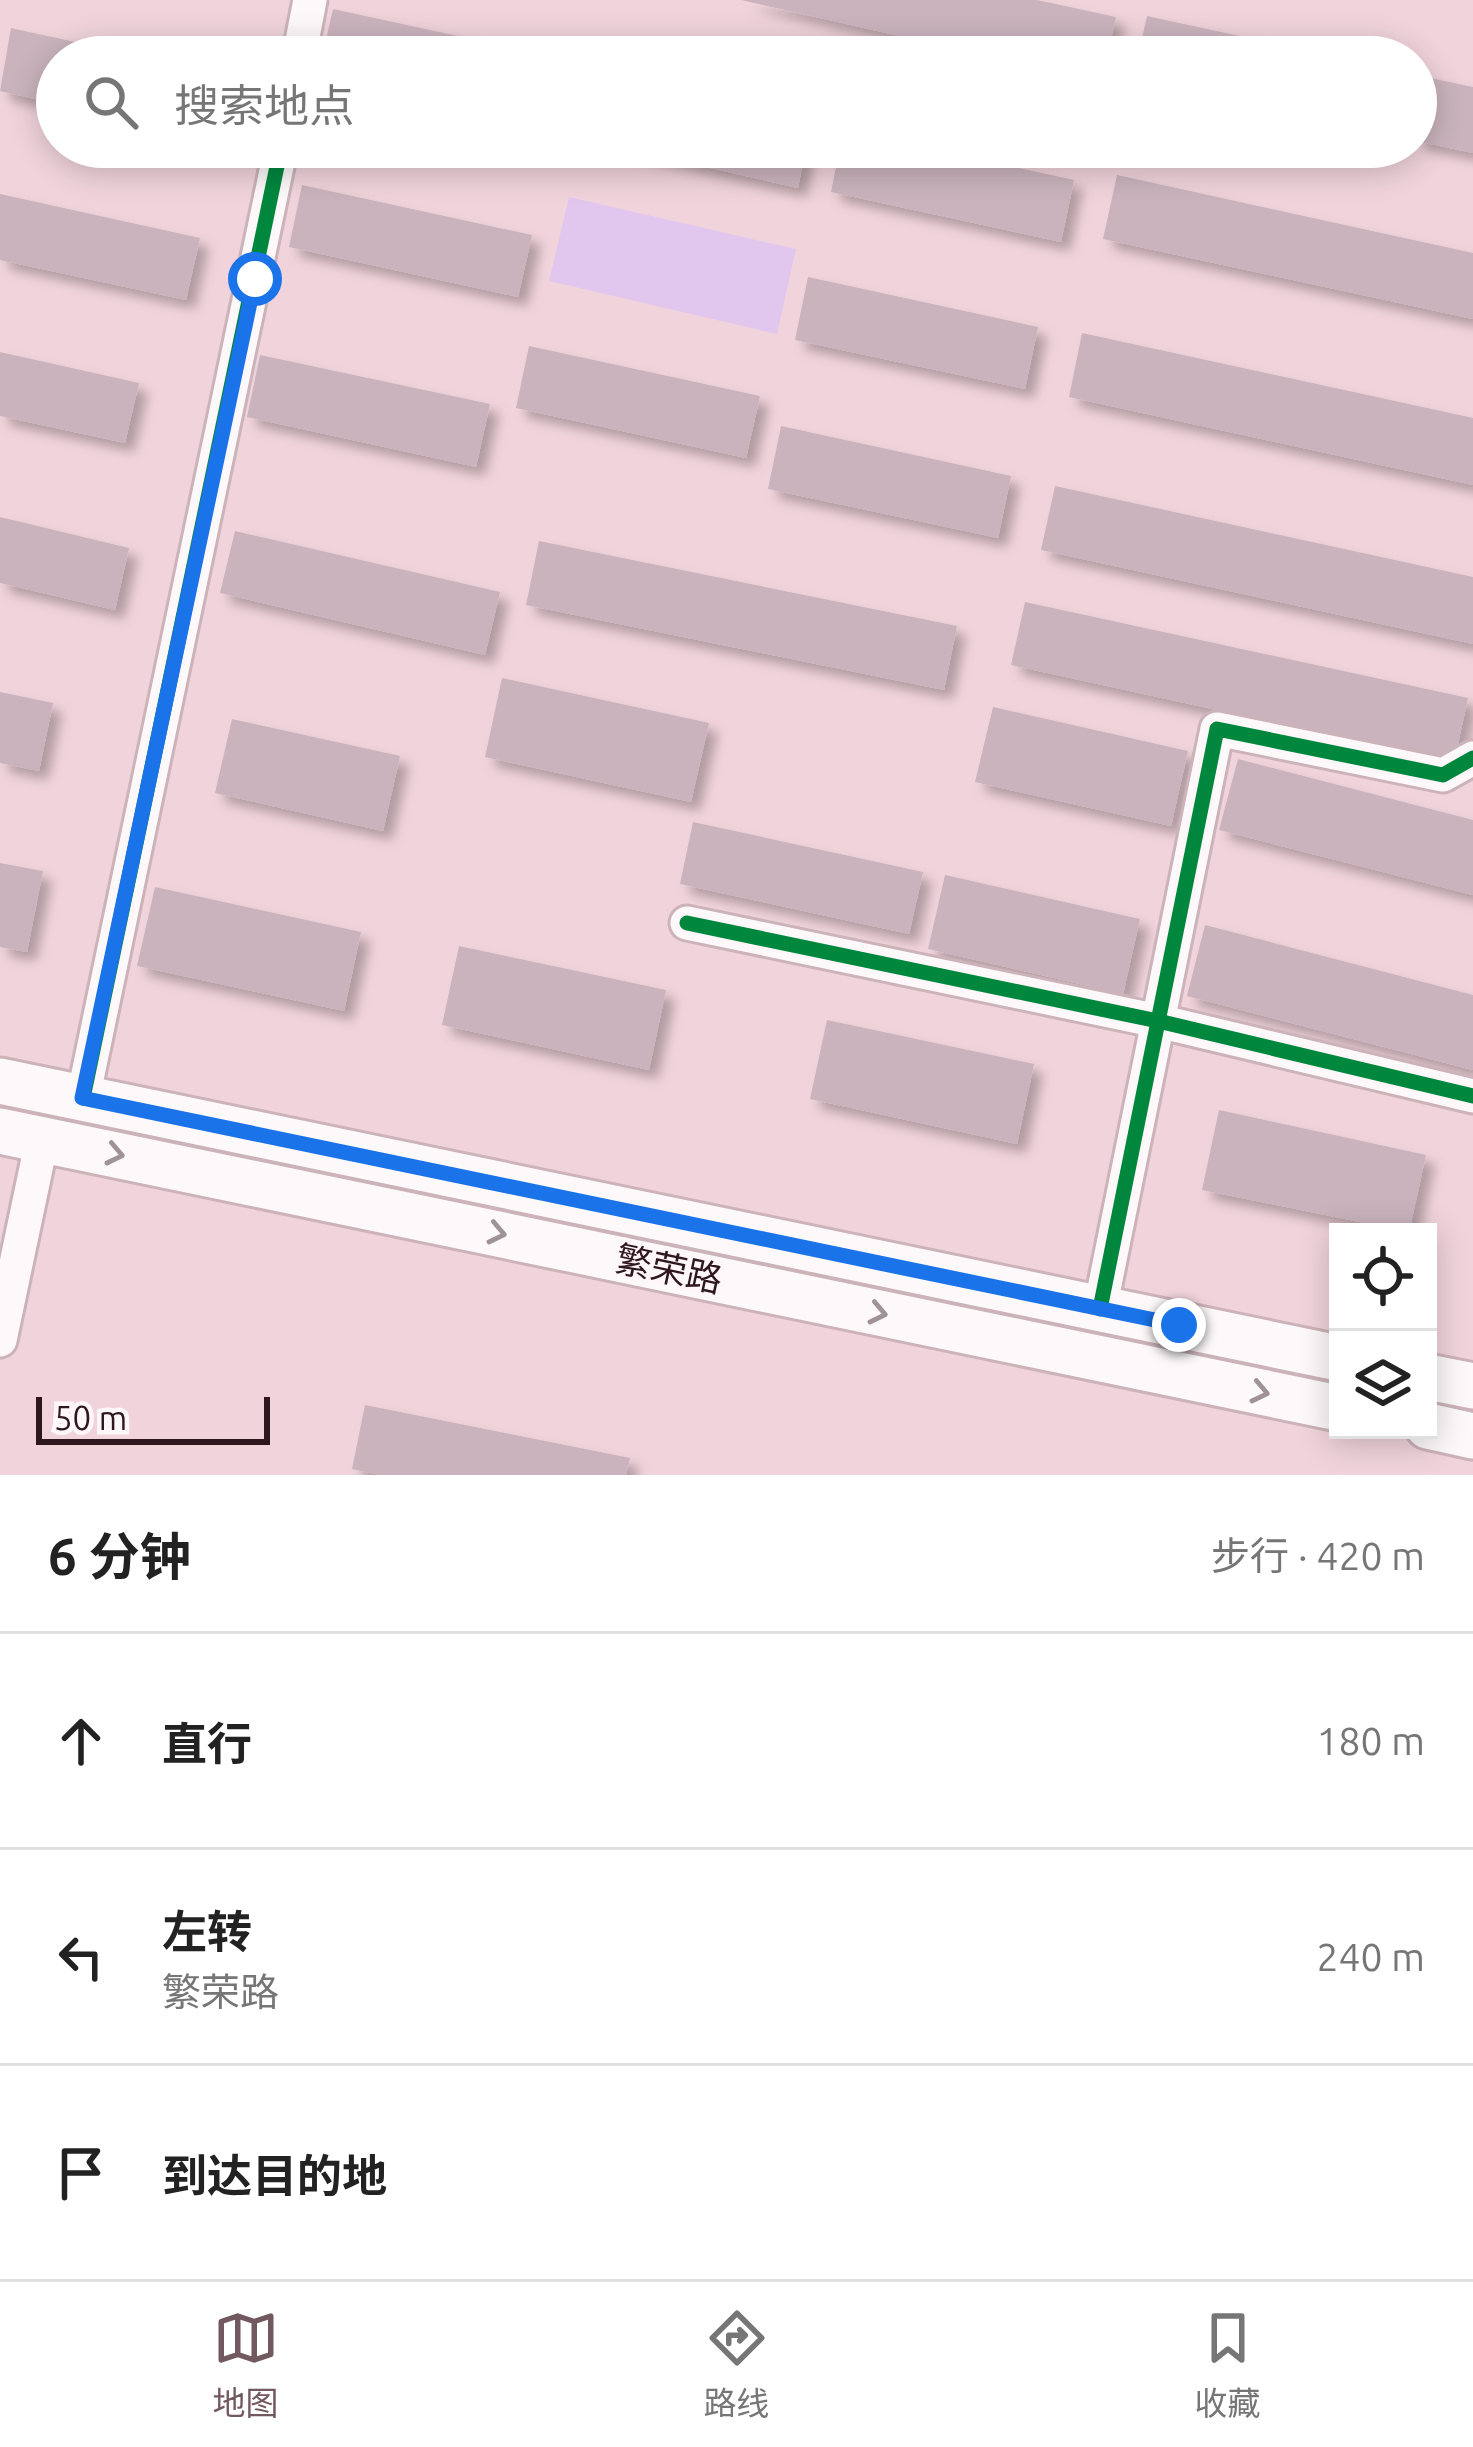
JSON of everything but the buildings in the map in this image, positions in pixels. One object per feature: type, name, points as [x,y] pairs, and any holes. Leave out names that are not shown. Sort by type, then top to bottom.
[{"type":"main road","name":"繁荣路","points":[[0,1081],[1329,1356]]},
{"type":"main road","name":"繁荣路","points":[[21,1136],[1329,1406]]},
{"type":"main road","points":[[1437,1379],[1473,1386]]},
{"type":"main road","points":[[1437,1428],[1473,1436]]},
{"type":"street","points":[[303,36],[310,0]]},
{"type":"street","points":[[82,1098],[277,168]]},
{"type":"street","points":[[1100,1309],[1217,729],[1442,775],[1473,758]]},
{"type":"street","points":[[687,923],[1158,1021],[1473,1096]]},
{"type":"street","points":[[0,1340],[21,1136]]},
{"type":"shaded area","points":[[569,197],[796,249],[777,334],[549,281]]},
{"type":"cycle path","points":[[83,1098],[277,168]]},
{"type":"cycle path","points":[[1100,1309],[1217,729],[1443,775],[1473,758]]},
{"type":"cycle path","points":[[687,923],[1158,1021],[1473,1096]]},
{"type":"route","points":[[255,279],[82,1098],[1179,1325]]}]
